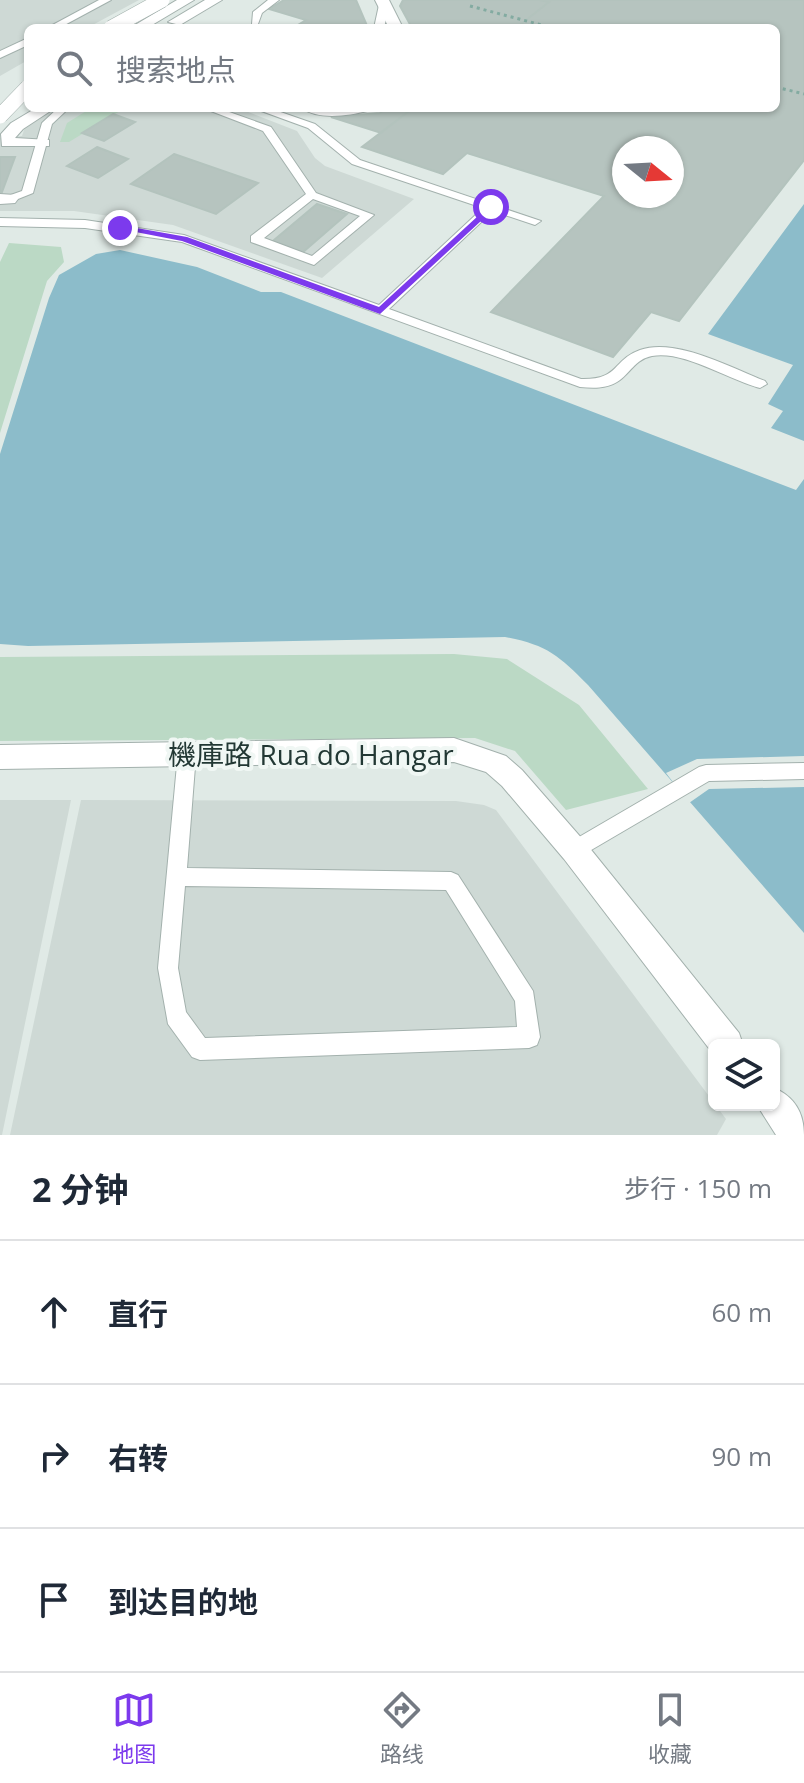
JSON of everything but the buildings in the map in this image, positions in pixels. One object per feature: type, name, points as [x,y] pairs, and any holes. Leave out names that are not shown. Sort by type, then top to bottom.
[{"type":"street","points":[[118,24],[162,0]]},
{"type":"street","points":[[160,24],[187,0]]},
{"type":"street","points":[[160,24],[215,0]]},
{"type":"street","points":[[382,2],[394,24]]},
{"type":"street","points":[[0,114],[24,91]]},
{"type":"street","points":[[0,114],[24,104]]},
{"type":"street","points":[[0,128],[40,112]]},
{"type":"street","points":[[25,120],[9,134],[8,143],[43,143]]},
{"type":"street","name":"機庫路 Rua do Hangar","points":[[0,757],[454,750],[475,755],[496,764],[512,778],[574,850],[722,1039]]},
{"type":"street","points":[[779,1111],[797,1135]]},
{"type":"lane","points":[[60,24],[106,0]]},
{"type":"lane","points":[[256,24],[253,8],[257,0]]},
{"type":"lane","points":[[256,24],[258,12],[274,0]]},
{"type":"lane","points":[[379,24],[382,2]]},
{"type":"lane","points":[[1,53],[24,43]]},
{"type":"lane","points":[[5,199],[27,193],[47,123],[59,112]]},
{"type":"lane","points":[[219,112],[267,129],[312,195],[368,215],[314,261],[255,239],[312,195]]},
{"type":"lane","points":[[270,112],[312,126],[325,135],[339,152],[356,162],[535,221]]},
{"type":"lane","points":[[380,311],[491,207]]},
{"type":"lane","points":[[0,222],[59,221],[184,239],[580,383],[604,384],[613,381],[643,353],[654,351],[678,355],[760,384]]},
{"type":"lane","points":[[176,877],[451,881],[525,998],[529,1037],[200,1049],[176,1016],[168,968],[176,877],[187,754]]},
{"type":"lane","points":[[574,850],[706,773],[804,771]]},
{"type":"path","points":[[470,6],[538,24]]},
{"type":"path","points":[[780,88],[804,94]]},
{"type":"shaded area","points":[[0,0],[139,0],[94,24],[24,24],[24,62],[0,76]]},
{"type":"shaded area","points":[[49,112],[248,112],[297,131],[315,158],[325,166],[414,199],[322,278],[173,225],[74,211],[0,211],[0,138],[22,136],[26,124]]},
{"type":"shaded area","points":[[0,800],[71,800],[2,1135],[0,1135]]},
{"type":"shaded area","points":[[81,800],[456,801],[496,810],[708,1095],[708,1111],[720,1111],[726,1119],[717,1135],[10,1135]]},
{"type":"green space","points":[[85,112],[118,112],[69,142],[60,142],[67,123]]},
{"type":"green space","points":[[9,243],[61,247],[64,262],[47,281],[0,433],[0,262]]},
{"type":"green space","points":[[454,654],[507,659],[579,705],[648,789],[566,810],[515,751],[475,738],[0,741],[0,657]]},
{"type":"water","points":[[804,204],[804,441],[771,428],[783,411],[768,404],[793,365],[708,334]]},
{"type":"water","points":[[120,250],[197,267],[261,292],[281,292],[796,490],[804,479],[804,933],[588,685],[560,659],[531,644],[505,637],[0,644],[0,454],[59,275],[96,254]]},
{"type":"pier","points":[[804,756],[804,787],[709,789],[689,803],[666,773],[697,759]]},
{"type":"route","points":[[120,228],[162,234],[206,246],[380,311],[491,207]]}]
